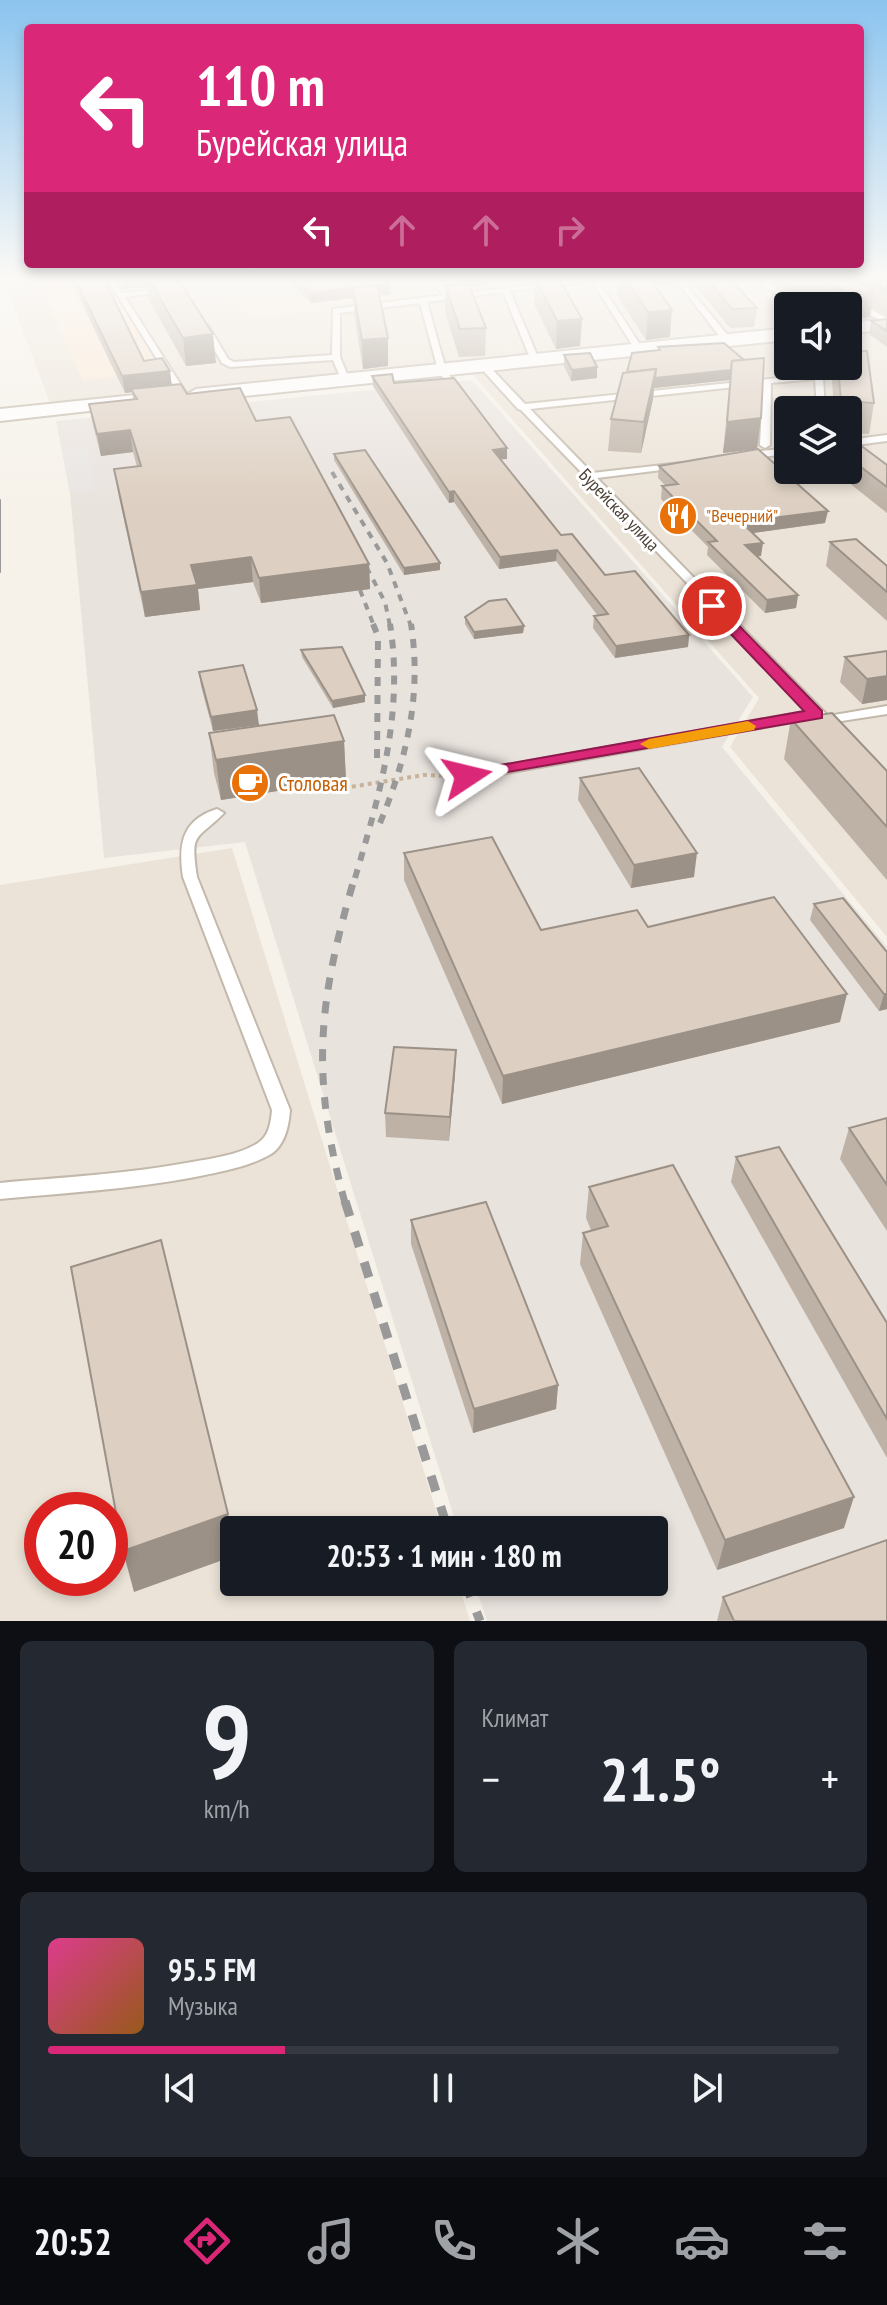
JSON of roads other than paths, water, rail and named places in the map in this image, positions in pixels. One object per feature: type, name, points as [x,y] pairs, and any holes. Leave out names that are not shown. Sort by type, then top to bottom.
[{"type":"street","points":[[0,415],[345,379],[446,376],[483,365],[586,355]]},
{"type":"lane","points":[[148,355],[168,398]]},
{"type":"lane","points":[[221,355],[233,365],[336,357],[345,379]]},
{"type":"lane","points":[[440,355],[446,376]]},
{"type":"lane","points":[[533,355],[535,360]]},
{"type":"lane","name":"Бурейская улица","points":[[483,365],[846,741]]},
{"type":"lane","points":[[521,407],[777,380]]},
{"type":"lane","points":[[765,445],[767,381]]},
{"type":"lane","points":[[862,442],[887,438]]},
{"type":"lane","points":[[862,452],[868,455]]},
{"type":"lane","points":[[726,459],[774,453]]},
{"type":"lane","points":[[587,476],[695,463]]},
{"type":"lane","points":[[467,776],[820,717],[887,710]]},
{"type":"lane","points":[[0,1191],[111,1180],[242,1158],[267,1147],[278,1132],[281,1110],[190,877],[186,851],[194,827],[217,813]]},
{"type":"tram line","points":[[0,500],[0,572]]},
{"type":"railway","points":[[332,472],[387,563],[411,626]]},
{"type":"railway","points":[[360,555],[385,602],[390,626]]},
{"type":"railway","points":[[360,590],[374,626]]},
{"type":"railway","points":[[373,624],[378,636],[377,762]]},
{"type":"railway","points":[[355,878],[381,784],[392,721],[394,657],[390,624]]},
{"type":"railway","points":[[380,823],[398,774],[410,725],[415,675],[411,624]]},
{"type":"railway","points":[[345,1203],[327,1116],[323,1039],[333,962],[355,876]]},
{"type":"railway","points":[[345,1201],[444,1516]]},
{"type":"railway","points":[[470,1596],[480,1621]]},
{"type":"place","name":"\"Вечерний\"","points":[[678,516]]},
{"type":"place","name":"Столовая","points":[[250,783]]}]
